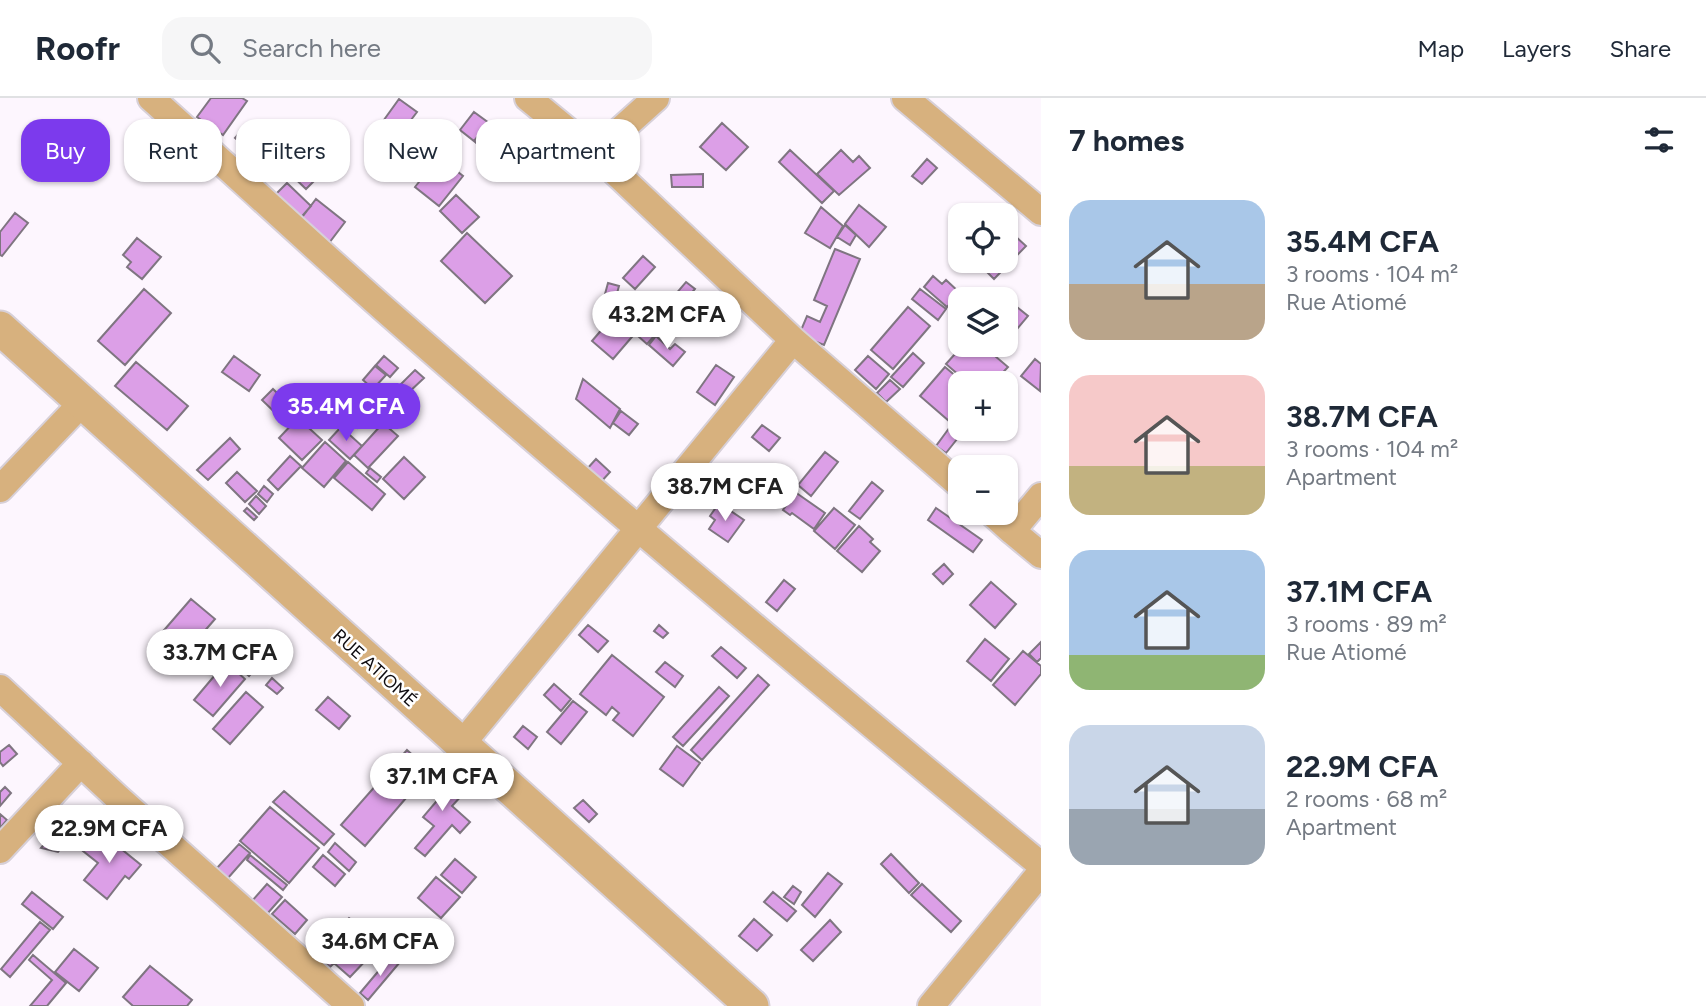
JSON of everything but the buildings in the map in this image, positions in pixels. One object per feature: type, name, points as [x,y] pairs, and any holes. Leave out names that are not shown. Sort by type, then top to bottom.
[{"type":"street","points":[[151,98],[383,307],[640,529],[790,658],[1041,865]]},
{"type":"street","points":[[528,98],[554,119]]},
{"type":"street","points":[[633,119],[656,98]]},
{"type":"street","points":[[905,98],[1041,212]]},
{"type":"street","points":[[626,182],[793,340],[948,475]]},
{"type":"street","name":"RUE ATIOMÉ","points":[[0,328],[752,1006]]},
{"type":"street","points":[[461,745],[793,340]]},
{"type":"street","points":[[0,489],[82,403]]},
{"type":"street","points":[[1012,531],[1041,496]]},
{"type":"street","points":[[1005,525],[1041,555]]},
{"type":"street","points":[[0,688],[351,1006]]},
{"type":"street","points":[[0,850],[81,763]]},
{"type":"street","points":[[931,1006],[1041,872]]}]
